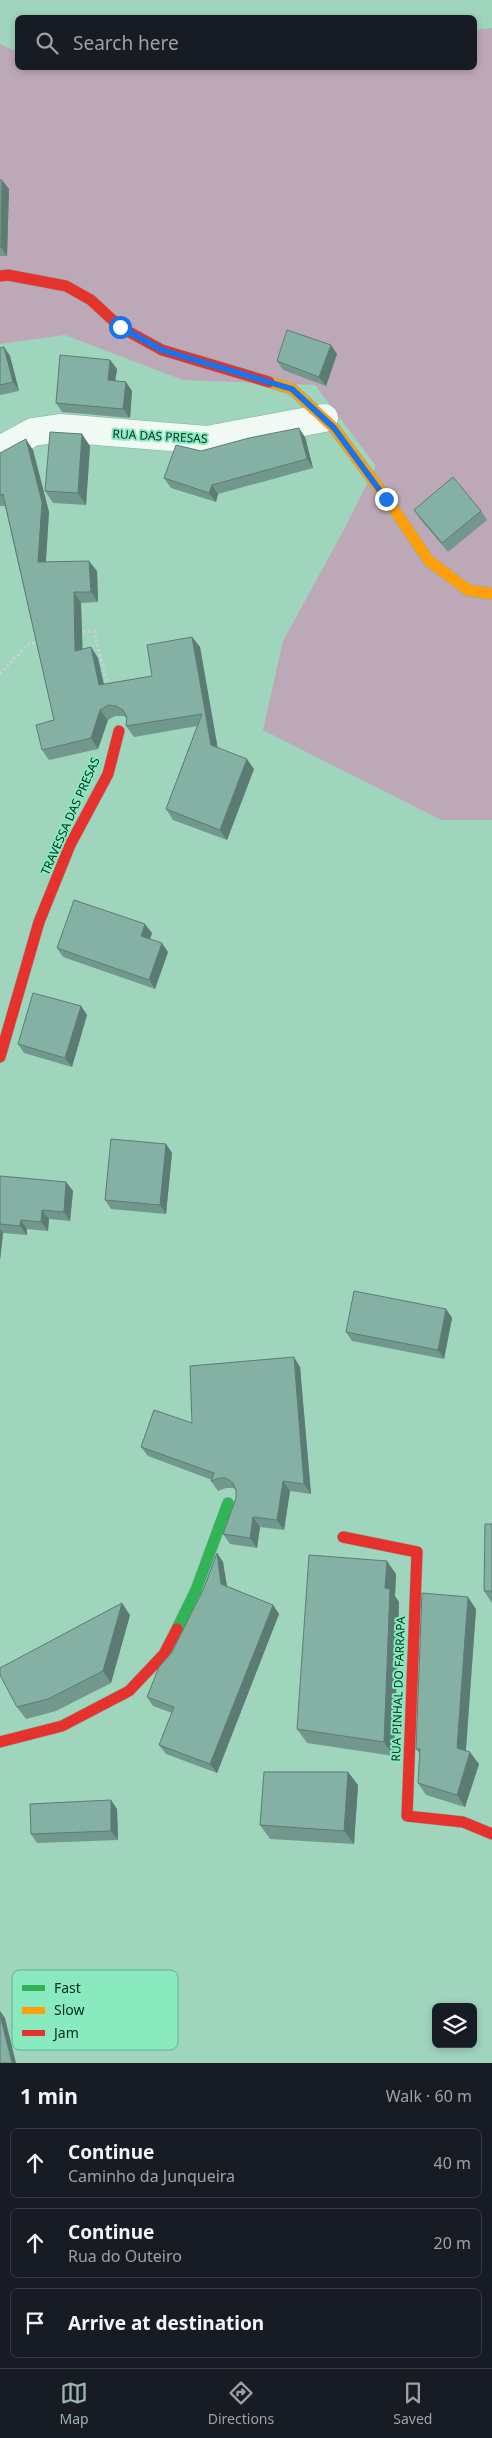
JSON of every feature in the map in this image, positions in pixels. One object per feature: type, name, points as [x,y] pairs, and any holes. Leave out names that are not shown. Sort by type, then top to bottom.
[{"type":"street","points":[[0,276],[8,275],[66,286],[92,300],[120,327],[162,350],[292,389],[334,428],[381,491],[429,562],[468,590],[492,594]]},
{"type":"street","name":"RUA DAS PRESAS","points":[[0,450],[34,432],[60,428],[207,440],[324,418]]},
{"type":"street","name":"TRAVESSA DAS PRESAS","points":[[0,1056],[39,922],[70,845],[108,774],[119,731]]},
{"type":"street","points":[[0,1742],[62,1726],[128,1691],[164,1654],[196,1590],[228,1503]]},
{"type":"street","name":"RUA PINHAL DO FARRAPA","points":[[343,1537],[417,1552],[408,1816],[463,1822],[492,1834]]},
{"type":"path","points":[[68,632],[94,631],[119,731]]},
{"type":"path","points":[[0,674],[26,646],[43,640]]},
{"type":"shaded area","points":[[492,28],[492,820],[441,820],[263,730],[283,641],[340,537],[376,466],[315,385],[183,380],[65,335],[0,344],[0,44],[15,51],[15,70],[477,70],[477,30]]},
{"type":"building","points":[[0,180],[2,180],[1,247],[0,247]]},
{"type":"building","points":[[287,330],[331,345],[319,377],[277,361]]},
{"type":"building","points":[[4,347],[13,382],[0,385],[0,348]]},
{"type":"building","points":[[60,355],[110,360],[108,380],[126,382],[123,409],[56,403]]},
{"type":"building","points":[[299,428],[307,459],[212,485],[209,493],[164,478],[176,445],[201,451],[249,438]]},
{"type":"building","points":[[50,432],[82,434],[78,493],[45,491]]},
{"type":"building","points":[[26,439],[42,502],[38,562],[89,561],[91,592],[74,592],[75,651],[91,647],[99,685],[152,676],[147,645],[192,637],[211,745],[247,759],[220,830],[166,809],[202,714],[126,726],[127,717],[123,710],[116,706],[108,705],[100,710],[91,738],[42,750],[36,725],[54,720],[3,494],[0,495],[0,453]]},
{"type":"building","points":[[453,477],[481,511],[442,543],[414,510]]},
{"type":"building","points":[[74,900],[145,924],[141,936],[162,943],[149,980],[57,948]]},
{"type":"building","points":[[33,993],[81,1006],[65,1058],[18,1044]]},
{"type":"building","points":[[111,1139],[166,1144],[160,1205],[105,1200]]},
{"type":"building","points":[[0,1176],[66,1182],[64,1212],[42,1210],[41,1222],[21,1220],[20,1226],[0,1224]]},
{"type":"building","points":[[354,1291],[446,1309],[438,1350],[346,1332]]},
{"type":"building","points":[[294,1357],[304,1484],[283,1481],[277,1520],[253,1517],[250,1538],[223,1534],[236,1498],[236,1490],[233,1483],[226,1478],[211,1481],[214,1473],[141,1447],[154,1410],[192,1423],[190,1366]]},
{"type":"building","points":[[485,1524],[492,1524],[492,1591],[484,1591]]},
{"type":"building","points":[[217,1553],[221,1584],[273,1605],[210,1764],[159,1745],[174,1707],[147,1697],[159,1667],[172,1652],[204,1588]]},
{"type":"building","points":[[309,1555],[387,1561],[385,1588],[390,1589],[384,1742],[297,1729]]},
{"type":"building","points":[[422,1593],[468,1597],[457,1748],[470,1752],[457,1795],[418,1783],[420,1749],[416,1749]]},
{"type":"building","points":[[122,1603],[103,1671],[48,1699],[17,1707],[0,1675],[0,1668]]},
{"type":"building","points":[[264,1772],[348,1772],[344,1831],[260,1825]]},
{"type":"building","points":[[111,1800],[111,1831],[31,1834],[30,1804]]},
{"type":"building","points":[[0,2015],[12,2063],[0,2063]]},
{"type":"traffic: fast","points":[[177,1629],[196,1590],[228,1503]]},
{"type":"traffic: slow","points":[[269,382],[292,389],[334,428],[387,499],[429,561],[468,590],[492,594]]},
{"type":"traffic: jam","points":[[0,276],[8,275],[66,286],[91,300],[120,327],[162,350],[269,382]]},
{"type":"traffic: jam","points":[[0,1057],[39,922],[70,845],[108,774],[119,731]]},
{"type":"traffic: jam","points":[[343,1537],[417,1552],[407,1816],[463,1822],[492,1834]]},
{"type":"traffic: jam","points":[[0,1742],[62,1726],[129,1691],[164,1654],[177,1629]]},
{"type":"route","points":[[120,327],[162,350],[292,389],[334,428],[386,499]]}]
